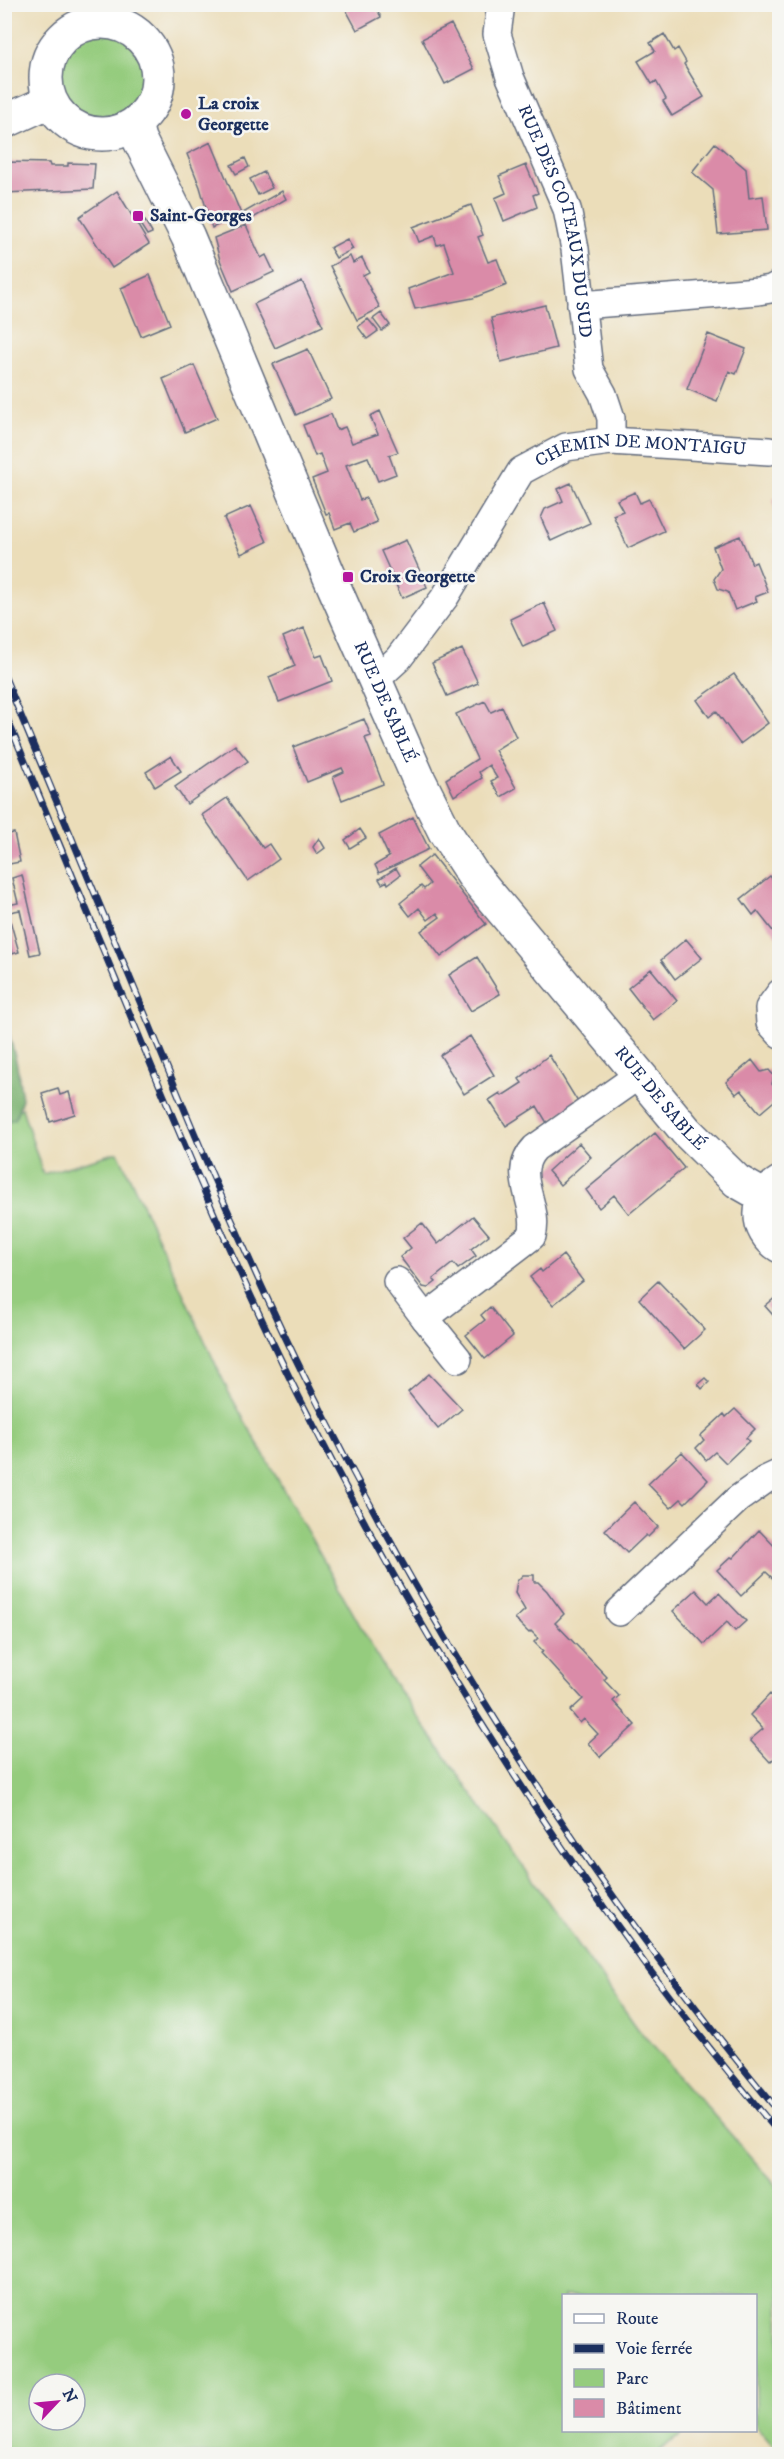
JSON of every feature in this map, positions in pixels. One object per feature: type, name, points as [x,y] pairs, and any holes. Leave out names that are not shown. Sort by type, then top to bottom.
[{"type":"main road","points":[[82,14],[120,24],[136,33],[148,45],[156,61],[159,79],[156,96],[148,112],[135,124],[112,133],[87,133],[72,126],[60,116],[50,102],[45,83],[47,64],[55,46],[82,14]]},
{"type":"main road","points":[[4,122],[50,102]]},
{"type":"main road","name":"RUE DE SABLÉ","points":[[135,124],[139,139],[188,237],[375,680],[435,811],[473,875],[686,1131],[737,1181],[772,1190]]},
{"type":"main road","points":[[772,1190],[760,1208],[761,1220],[765,1232],[772,1241],[780,1246]]},
{"type":"street","name":"RUE DES COTEAUX DU SUD","points":[[501,4],[497,34],[510,76],[567,209],[575,249],[589,369],[603,394],[611,418],[611,441]]},
{"type":"street","points":[[581,305],[758,291],[771,289],[780,284]]},
{"type":"street","name":"CHEMIN DE MONTAIGU","points":[[375,680],[398,659],[445,597],[521,471],[566,447],[611,441],[769,451]]},
{"type":"street","points":[[780,993],[770,1008],[770,1023],[780,1034]]},
{"type":"street","points":[[425,1318],[532,1236],[535,1226],[523,1169],[526,1156],[639,1075]]},
{"type":"street","points":[[397,1281],[458,1359]]},
{"type":"street","points":[[619,1612],[738,1499],[765,1480],[780,1473]]},
{"type":"green space","points":[[93,32],[111,32],[128,39],[141,52],[148,69],[148,87],[141,104],[128,117],[111,124],[93,124],[76,117],[63,104],[56,87],[56,69],[63,52],[76,39]]},
{"type":"green space","points":[[5,1018],[17,1065],[22,1099],[15,1119],[5,1122]]},
{"type":"green space","points":[[22,1108],[43,1174],[118,1152],[228,1391],[388,1675],[638,2029],[779,2189],[780,2454],[757,2427],[757,2294],[562,2294],[562,2432],[687,2432],[656,2454],[5,2454],[4,1115]]},
{"type":"building","points":[[343,4],[374,4],[381,17],[357,30]]},
{"type":"building","points":[[451,24],[474,69],[445,84],[422,39]]},
{"type":"building","points":[[664,34],[674,51],[678,48],[686,62],[684,64],[704,97],[672,116],[663,101],[666,99],[656,81],[652,84],[638,61],[655,51],[650,43]]},
{"type":"building","points":[[211,142],[241,214],[212,228],[187,154]]},
{"type":"building","points":[[715,143],[746,169],[749,198],[763,196],[767,230],[718,234],[713,190],[692,172]]},
{"type":"building","points":[[245,158],[249,167],[236,174],[231,165]]},
{"type":"building","points":[[4,162],[49,163],[50,166],[68,166],[68,163],[95,164],[93,189],[4,193]]},
{"type":"building","points":[[526,165],[538,193],[533,195],[537,207],[504,221],[495,198],[506,193],[499,176]]},
{"type":"building","points":[[264,172],[272,188],[258,195],[250,179]]},
{"type":"building","points":[[117,191],[149,244],[112,268],[79,217]]},
{"type":"building","points":[[282,191],[286,199],[248,221],[243,213]]},
{"type":"building","points":[[471,205],[483,235],[478,237],[488,262],[497,259],[507,285],[473,298],[415,309],[408,289],[454,272],[444,243],[437,245],[434,236],[419,242],[413,227]]},
{"type":"building","points":[[145,221],[152,233],[147,235],[140,224]]},
{"type":"building","points":[[246,225],[261,258],[266,255],[274,272],[233,291],[214,238]]},
{"type":"building","points":[[347,239],[353,249],[336,258],[330,248]]},
{"type":"building","points":[[350,256],[353,263],[362,258],[369,272],[363,275],[380,308],[357,320],[330,266]]},
{"type":"building","points":[[150,275],[170,324],[141,336],[121,288]]},
{"type":"building","points":[[302,281],[323,326],[275,348],[254,304]]},
{"type":"building","points":[[545,305],[556,348],[501,362],[491,318]]},
{"type":"building","points":[[381,313],[390,325],[382,331],[373,319]]},
{"type":"building","points":[[368,319],[378,331],[367,339],[358,327]]},
{"type":"building","points":[[708,334],[746,349],[736,374],[729,371],[717,401],[687,389]]},
{"type":"building","points":[[308,349],[331,399],[296,415],[273,364]]},
{"type":"building","points":[[194,365],[217,418],[185,432],[163,379]]},
{"type":"building","points":[[380,411],[398,452],[389,455],[396,474],[378,481],[368,457],[346,465],[360,500],[366,498],[377,522],[354,532],[350,523],[335,529],[329,513],[326,514],[312,479],[327,473],[320,454],[315,456],[303,425],[331,414],[337,430],[345,427],[352,443],[378,434],[370,416]]},
{"type":"building","points":[[571,483],[590,523],[551,541],[541,518],[545,509],[563,501],[558,489]]},
{"type":"building","points":[[635,492],[640,503],[649,499],[664,531],[628,548],[613,515],[623,511],[617,500]]},
{"type":"building","points":[[780,498],[780,529],[773,501]]},
{"type":"building","points":[[251,506],[267,542],[241,554],[224,518]]},
{"type":"building","points":[[740,536],[752,564],[756,562],[768,592],[755,597],[757,601],[735,610],[728,592],[718,589],[714,579],[721,569],[713,547]]},
{"type":"building","points":[[406,540],[427,587],[402,598],[381,551]]},
{"type":"building","points":[[544,603],[557,631],[523,647],[510,619]]},
{"type":"building","points":[[304,628],[316,657],[322,655],[332,681],[279,702],[269,677],[295,666],[283,637]]},
{"type":"building","points":[[462,649],[478,683],[447,696],[432,663]]},
{"type":"building","points":[[734,674],[768,723],[740,744],[716,711],[709,717],[697,700]]},
{"type":"building","points":[[485,701],[491,712],[502,707],[516,737],[495,750],[516,788],[501,797],[491,781],[497,778],[489,765],[479,772],[482,778],[454,796],[446,779],[477,759],[456,714]]},
{"type":"building","points":[[364,719],[371,736],[365,738],[383,784],[342,800],[333,777],[344,772],[342,768],[307,782],[293,747]]},
{"type":"building","points":[[235,745],[248,761],[187,804],[175,787]]},
{"type":"building","points":[[171,756],[181,771],[155,787],[146,772]]},
{"type":"building","points":[[227,798],[263,848],[269,844],[279,859],[248,881],[202,815]]},
{"type":"building","points":[[413,817],[429,849],[379,873],[375,865],[389,857],[379,835]]},
{"type":"building","points":[[360,829],[366,838],[350,848],[345,840]]},
{"type":"building","points":[[14,833],[20,862],[4,865],[4,835]]},
{"type":"building","points":[[319,838],[325,848],[317,854],[313,847]]},
{"type":"building","points":[[432,855],[486,924],[441,957],[421,931],[440,917],[437,913],[428,920],[419,908],[410,916],[400,903],[421,886],[424,889],[430,884],[417,867]]},
{"type":"building","points":[[396,868],[400,875],[388,884],[387,881],[382,884],[379,879]]},
{"type":"building","points":[[22,875],[40,953],[30,955],[20,910],[10,912],[8,905],[18,903],[12,878]]},
{"type":"building","points":[[770,876],[780,888],[780,940],[757,911],[753,915],[741,899]]},
{"type":"building","points":[[9,917],[19,952],[12,954],[4,926],[4,918]]},
{"type":"building","points":[[686,939],[702,958],[675,979],[661,960]]},
{"type":"building","points":[[477,957],[500,994],[471,1011],[449,975]]},
{"type":"building","points":[[651,969],[677,1001],[653,1020],[628,988]]},
{"type":"building","points":[[470,1036],[494,1075],[464,1094],[440,1055]]},
{"type":"building","points":[[549,1055],[578,1102],[547,1123],[537,1106],[506,1126],[489,1100],[500,1093],[502,1096],[522,1083],[519,1079]]},
{"type":"building","points":[[752,1060],[761,1072],[769,1070],[774,1076],[772,1084],[780,1093],[780,1096],[760,1113],[741,1090],[736,1094],[726,1082]]},
{"type":"building","points":[[58,1088],[60,1095],[69,1092],[75,1114],[50,1122],[42,1093]]},
{"type":"building","points":[[655,1133],[684,1168],[629,1214],[614,1195],[599,1208],[586,1190]]},
{"type":"building","points":[[579,1143],[591,1157],[560,1185],[548,1171]]},
{"type":"building","points":[[473,1216],[489,1235],[471,1249],[476,1256],[458,1269],[453,1263],[433,1279],[436,1282],[428,1288],[423,1287],[400,1257],[411,1248],[403,1238],[422,1223],[438,1244]]},
{"type":"building","points":[[563,1255],[583,1281],[553,1305],[530,1277],[540,1269],[542,1272]]},
{"type":"building","points":[[658,1281],[705,1330],[684,1349],[639,1299]]},
{"type":"building","points":[[776,1297],[780,1301],[780,1323],[765,1306]]},
{"type":"building","points":[[490,1307],[513,1336],[485,1359],[466,1335],[485,1320],[481,1315]]},
{"type":"building","points":[[429,1374],[462,1409],[438,1429],[408,1392]]},
{"type":"building","points":[[705,1378],[709,1382],[702,1389],[698,1384]]},
{"type":"building","points":[[735,1409],[755,1429],[746,1438],[749,1441],[726,1463],[715,1452],[706,1460],[696,1448],[704,1440],[700,1436],[724,1414],[726,1417]]},
{"type":"building","points":[[682,1452],[708,1480],[685,1503],[681,1499],[671,1508],[648,1484]]},
{"type":"building","points":[[634,1502],[658,1527],[627,1553],[605,1530]]},
{"type":"building","points":[[759,1530],[780,1552],[780,1585],[766,1572],[741,1596],[717,1570],[731,1557],[733,1558]]},
{"type":"building","points":[[523,1575],[534,1575],[534,1582],[538,1582],[547,1591],[564,1614],[555,1623],[607,1677],[604,1680],[619,1696],[613,1701],[635,1725],[600,1757],[588,1743],[598,1734],[584,1719],[580,1723],[570,1711],[583,1699],[541,1653],[543,1651],[534,1642],[538,1638],[531,1631],[529,1633],[515,1619],[525,1610],[515,1593],[517,1581]]},
{"type":"building","points":[[696,1590],[708,1603],[719,1593],[746,1621],[735,1631],[727,1622],[704,1644],[673,1611]]},
{"type":"building","points":[[770,1694],[780,1704],[780,1753],[770,1762],[750,1740],[763,1729],[750,1715]]},
{"type":"railway","points":[[4,675],[227,1208],[288,1343],[359,1484],[466,1672],[584,1854],[712,2029],[780,2113]]},
{"type":"railway","points":[[4,711],[216,1217],[298,1395],[349,1493],[458,1686],[578,1871],[643,1961],[780,2134]]},
{"type":"place","name":"La croix Georgette","points":[[186,114]]},
{"type":"place","name":"Saint-Georges","points":[[138,216]]},
{"type":"place","name":"Croix Georgette","points":[[348,577]]}]
